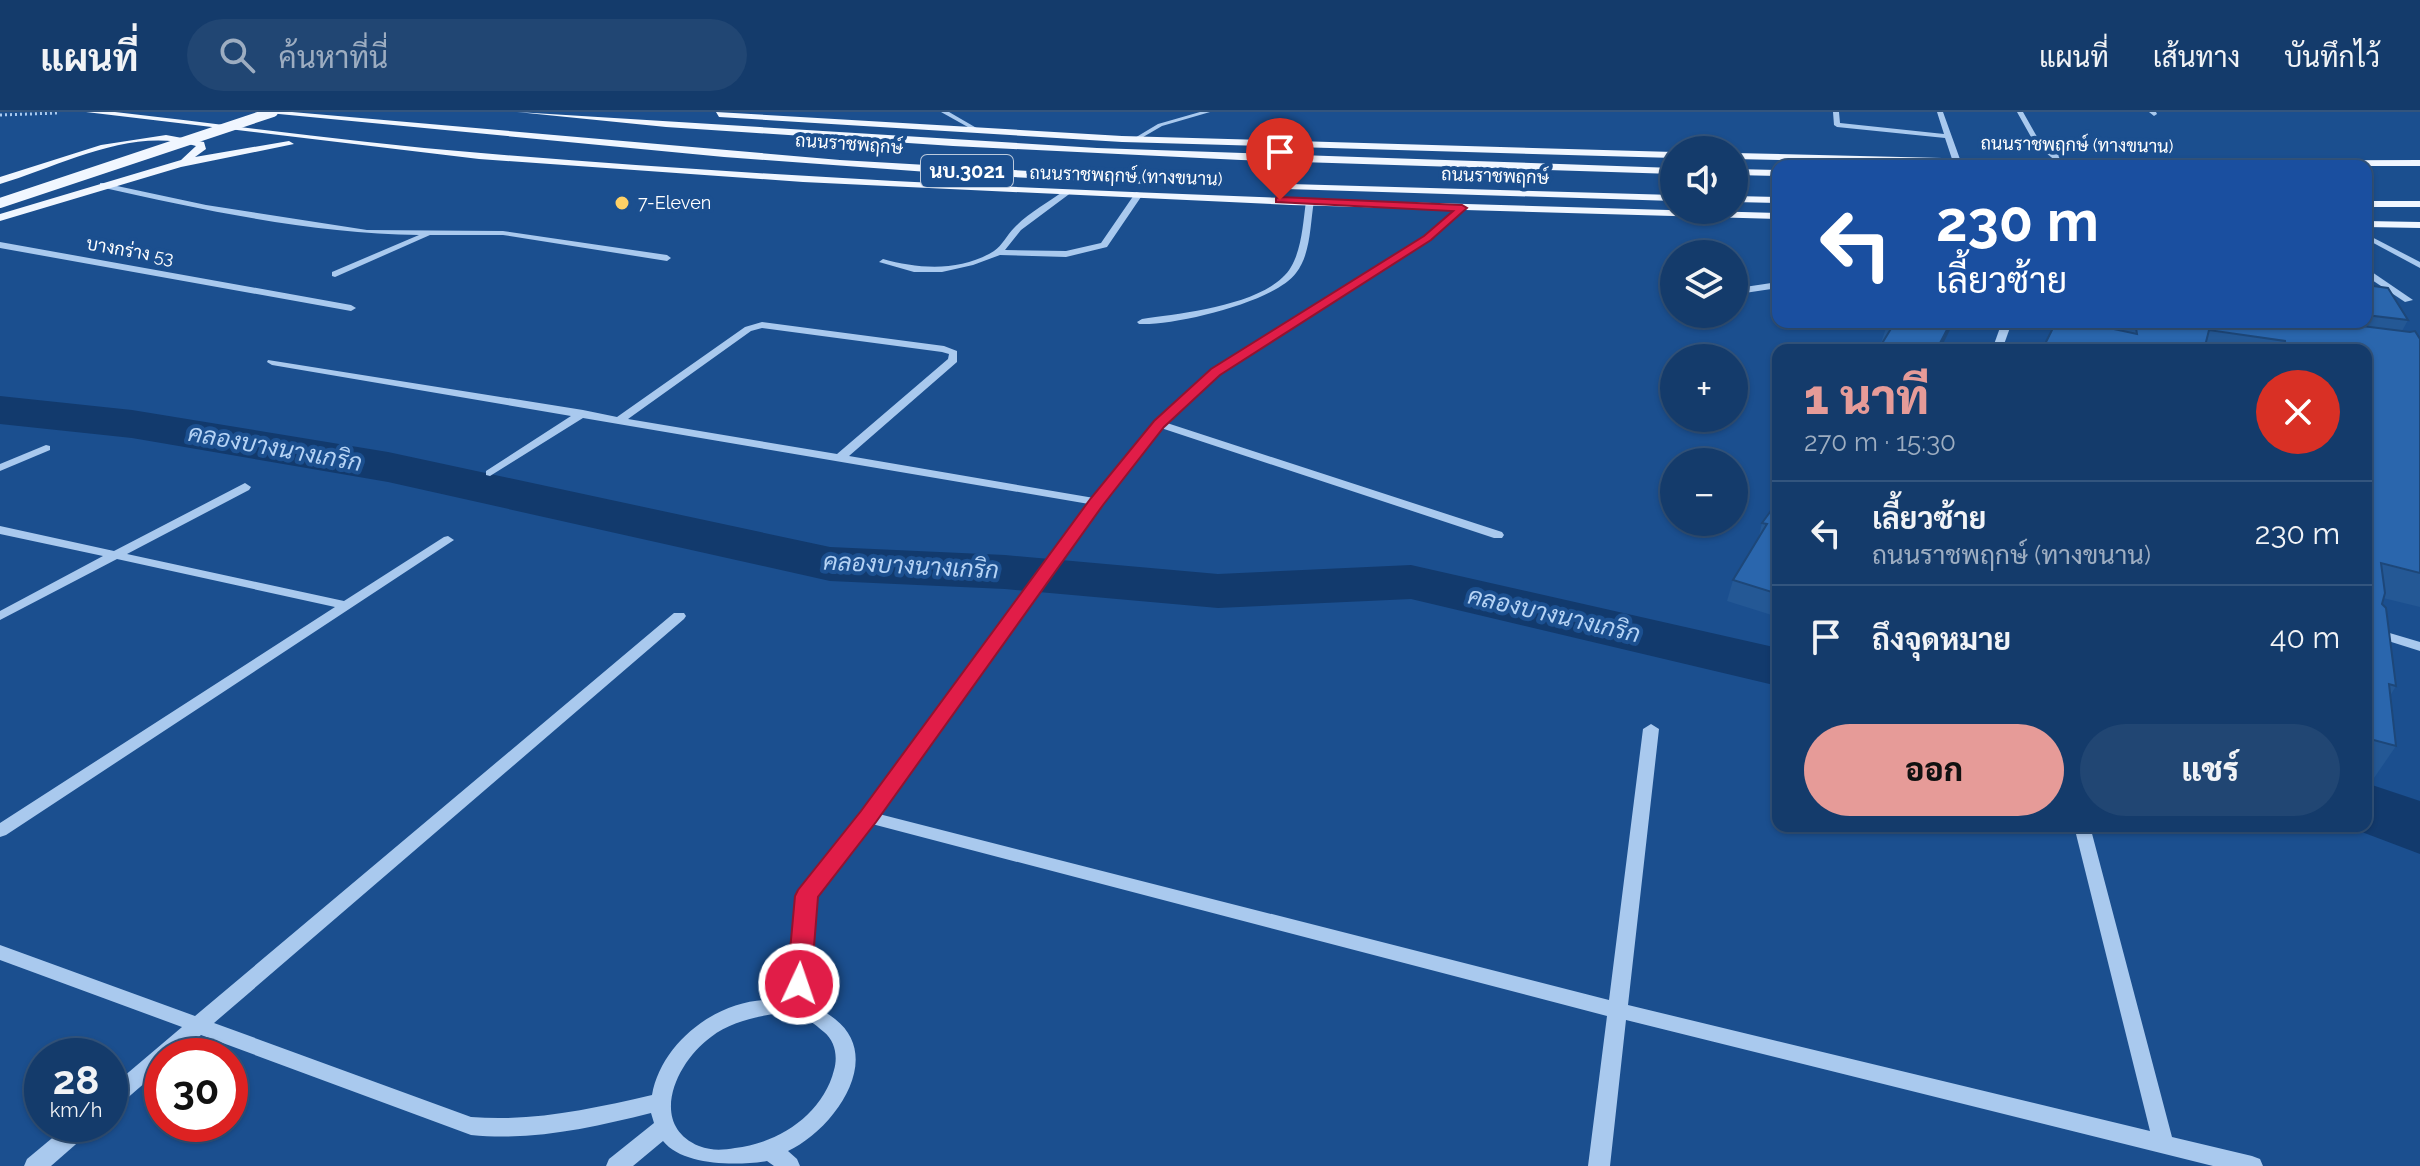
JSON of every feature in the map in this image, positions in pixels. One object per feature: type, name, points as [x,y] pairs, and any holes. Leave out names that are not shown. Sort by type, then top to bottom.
[{"type":"main road","name":"ถนนราชพฤกษ์ (ทางขนาน)","points":[[91,112],[482,156],[1068,192],[1462,208],[1772,216]]},
{"type":"main road","points":[[0,200],[260,112]]},
{"type":"main road","name":"ถนนราชพฤกษ์","points":[[260,112],[520,137],[923,168],[1196,183]]},
{"type":"main road","points":[[0,200],[273,112]]},
{"type":"main road","name":"ถนนราชพฤกษ์","points":[[522,112],[837,137],[1107,153],[1660,171]]},
{"type":"main road","name":"ถนนราชพฤกษ์ (ทางขนาน)","points":[[710,113],[1122,139],[1660,155]]},
{"type":"main road","points":[[0,181],[115,137],[128,127],[124,119],[115,115]]},
{"type":"main road","points":[[837,137],[1122,139]]},
{"type":"main road","points":[[49,163],[130,142],[184,139],[201,144],[201,149],[194,155],[170,165]]},
{"type":"main road","points":[[0,218],[170,165],[259,147],[332,141]]},
{"type":"main road","name":"ถนนราชพฤกษ์ (ทางขนาน)","points":[[1748,156],[1883,160]]},
{"type":"main road","name":"ถนนราชพฤกษ์ (ทางขนาน)","points":[[2372,163],[2420,163]]},
{"type":"main road","points":[[923,168],[1160,196]]},
{"type":"main road","points":[[1748,172],[1772,173]]},
{"type":"main road","name":"ถนนราชพฤกษ์","points":[[1273,186],[1660,198]]},
{"type":"main road","points":[[1748,199],[1772,200]]},
{"type":"main road","points":[[2372,204],[2420,204]]},
{"type":"main road","points":[[2372,224],[2420,225]]},
{"type":"street","points":[[944,112],[977,130]]},
{"type":"street","points":[[1136,139],[1160,125],[1207,112]]},
{"type":"street","points":[[1836,112],[1837,125],[1948,136]]},
{"type":"street","points":[[1940,112],[1956,160]]},
{"type":"street","points":[[2020,112],[2037,143],[2060,160]]},
{"type":"street","points":[[103,185],[206,207],[367,232],[503,233],[667,258]]},
{"type":"street","points":[[999,252],[1018,228],[1068,192]]},
{"type":"street","points":[[883,262],[920,272],[938,272],[965,266],[999,252],[1066,254],[1104,245],[1139,194]]},
{"type":"street","points":[[1142,322],[1237,304],[1277,285],[1291,273],[1298,258],[1310,201]]},
{"type":"street","points":[[798,1008],[806,896],[868,817],[1097,502],[1159,424],[1215,372],[1428,238],[1462,208]]},
{"type":"street","points":[[335,274],[433,233]]},
{"type":"street","points":[[2372,239],[2420,265]]},
{"type":"street","name":"บางกร่าง 53","points":[[0,245],[351,308]]},
{"type":"street","points":[[2372,276],[2408,300]]},
{"type":"street","points":[[1748,290],[1772,286]]},
{"type":"street","points":[[621,419],[748,329],[762,325],[944,349],[954,353],[953,360],[840,458]]},
{"type":"street","points":[[272,362],[1097,502]]},
{"type":"street","points":[[490,473],[583,413]]},
{"type":"street","points":[[1159,424],[1498,535]]},
{"type":"street","points":[[0,468],[46,448]]},
{"type":"street","points":[[0,616],[245,487]]},
{"type":"street","points":[[0,530],[347,606]]},
{"type":"street","points":[[0,831],[448,540]]},
{"type":"street","points":[[183,1038],[679,616]]},
{"type":"street","points":[[2372,632],[2420,647]]},
{"type":"street","points":[[1599,1166],[1651,729]]},
{"type":"street","points":[[868,817],[1616,1010],[2252,1166]]},
{"type":"street","points":[[2084,832],[2163,1143]]},
{"type":"street","points":[[0,952],[471,1126],[502,1130],[536,1127],[585,1120],[660,1102]]},
{"type":"street","points":[[773,1006],[798,1008],[822,1017],[832,1025],[845,1045],[847,1070],[839,1097],[830,1111],[781,1159],[707,1159],[681,1148],[665,1127],[660,1102],[666,1075],[674,1062],[708,1028],[747,1010],[773,1006]]},
{"type":"street","points":[[128,1085],[144,1072]]},
{"type":"street","points":[[617,1166],[665,1127]]},
{"type":"street","points":[[35,1166],[63,1142]]},
{"type":"path","points":[[0,115],[49,116]]},
{"type":"building","points":[[2372,286],[2388,288],[2408,320],[2372,316]]},
{"type":"building","points":[[2372,327],[2415,331],[2420,339],[2420,573],[2381,563],[2385,593],[2382,604],[2386,608],[2396,686],[2389,684],[2396,746],[2372,740],[2372,344],[2285,344],[2285,341],[2209,330],[2206,344],[2045,344],[2053,328],[2109,328],[2137,334],[2136,328]]},
{"type":"building","points":[[1891,328],[1948,328],[1940,344],[1882,344]]},
{"type":"building","points":[[1772,509],[1772,592],[1733,580],[1767,524],[1762,523]]},
{"type":"waterway","name":"คลองบางนางเกริก","points":[[0,410],[132,424],[388,467],[830,564],[1005,572],[1218,591],[1411,582],[1772,666]]},
{"type":"waterway","name":"คลองบางนางเกริก","points":[[2372,809],[2420,829]]},
{"type":"place","name":"7-Eleven","points":[[622,203]]},
{"type":"route","points":[[799,984],[806,896],[868,817],[1097,502],[1159,424],[1215,372],[1428,238],[1462,208],[1280,200]]}]
